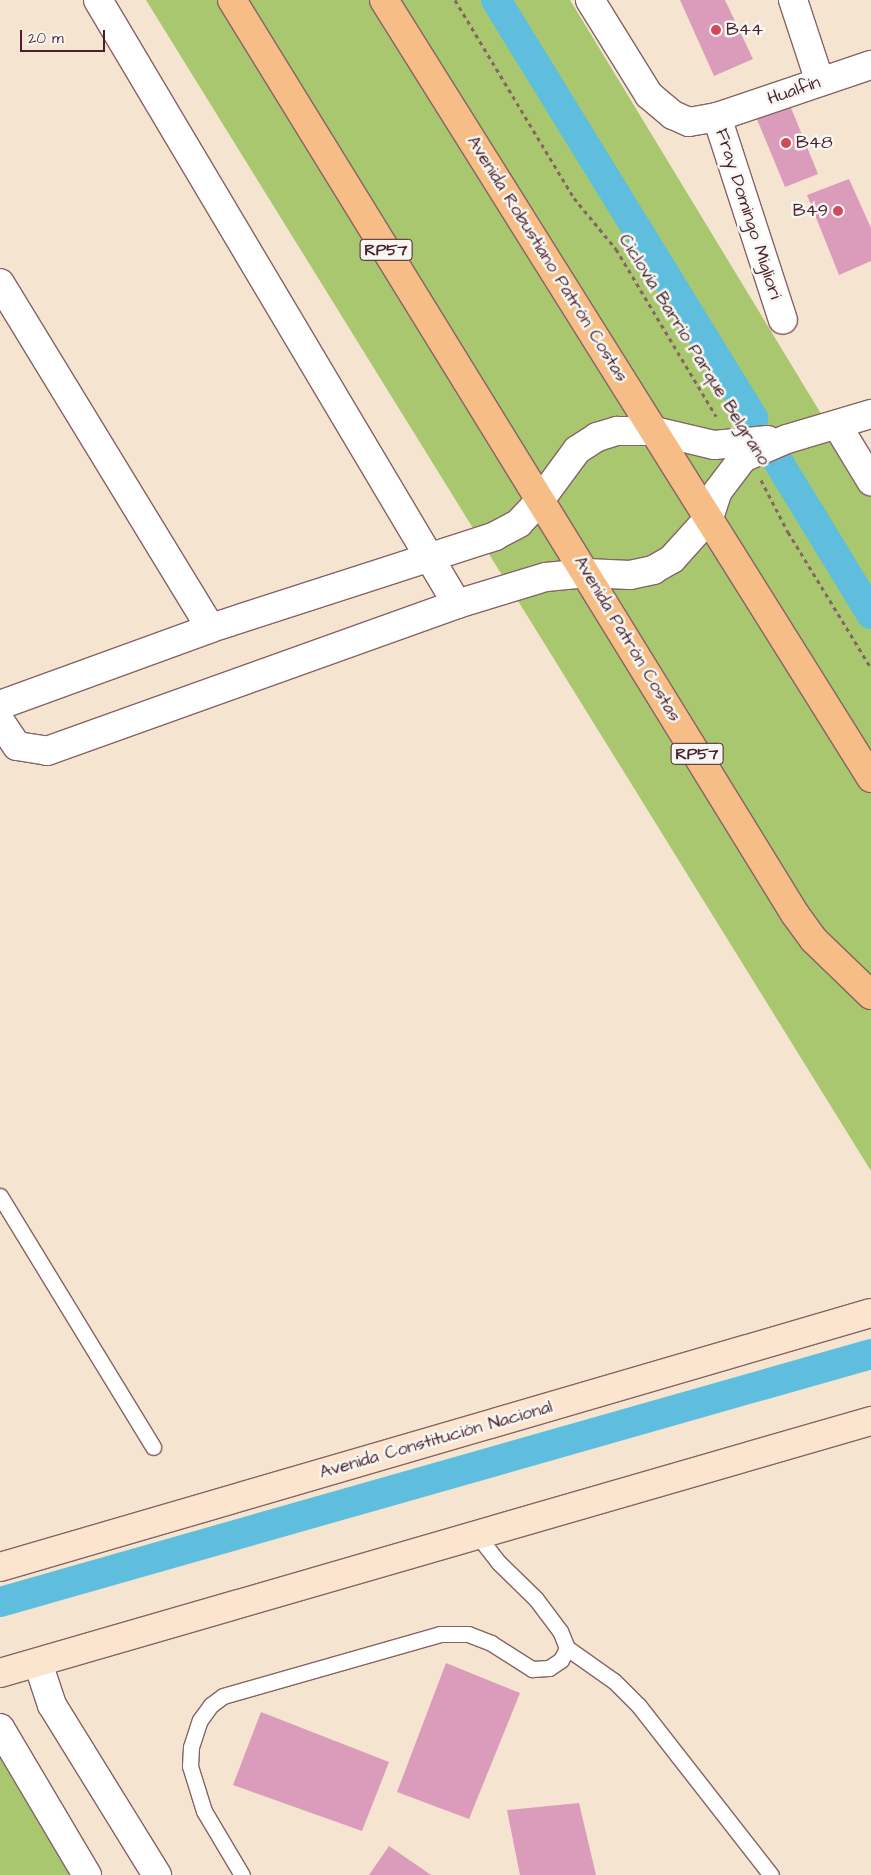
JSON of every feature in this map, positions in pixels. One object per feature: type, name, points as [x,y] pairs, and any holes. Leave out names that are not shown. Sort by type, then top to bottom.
[{"type":"highway","name":"RP57","points":[[232,0],[541,500]]},
{"type":"highway","name":"Avenida Robustiano Patrón Costas","points":[[384,0],[710,518]]},
{"type":"highway","name":"Avenida Patrón Costas","points":[[541,500],[795,914],[814,940],[871,995]]},
{"type":"highway","points":[[710,518],[871,778]]},
{"type":"main road","name":"Avenida Constitución Nacional","points":[[0,1567],[871,1313]]},
{"type":"main road","points":[[0,1673],[871,1421]]},
{"type":"street","points":[[98,0],[430,555],[457,604]]},
{"type":"street","name":"Fray Domingo Migliori","points":[[590,0],[649,95],[673,116],[689,122],[717,118],[783,320]]},
{"type":"street","points":[[793,0],[820,82]]},
{"type":"street","name":"Hualfín","points":[[717,118],[871,65]]},
{"type":"street","points":[[0,283],[211,628]]},
{"type":"street","points":[[0,705],[211,628],[430,555],[495,536],[519,523],[541,500],[565,463],[577,450],[597,437],[631,429],[655,431],[696,443],[739,451],[871,414]]},
{"type":"street","points":[[837,425],[871,481]]},
{"type":"street","points":[[0,721],[17,746],[47,751],[457,604],[546,576],[587,573],[630,575],[653,570],[689,544],[710,518],[718,491],[739,451]]},
{"type":"street","points":[[38,1662],[52,1706],[157,1875]]},
{"type":"street","points":[[0,1728],[87,1875]]},
{"type":"lane","points":[[0,1196],[153,1447]]},
{"type":"lane","points":[[477,1535],[499,1563],[536,1599],[560,1631],[567,1648],[614,1681],[639,1706],[770,1875]]},
{"type":"lane","points":[[242,1875],[204,1811],[190,1766],[191,1747],[200,1720],[211,1705],[223,1696],[440,1634],[468,1634],[491,1643],[532,1669],[549,1668],[561,1660],[567,1648]]},
{"type":"path","name":"Ciclovía Barrio Parque Belgrano","points":[[455,0],[574,198],[616,249],[739,451],[766,485],[788,532],[871,668]]},
{"type":"green space","points":[[146,0],[570,0],[871,496],[871,1171]]},
{"type":"green space","points":[[0,1742],[82,1875],[0,1875]]},
{"type":"building","name":"B44","points":[[680,0],[725,0],[753,59],[714,76]]},
{"type":"building","name":"B48","points":[[787,98],[818,174],[785,187],[754,112]]},
{"type":"building","name":"B49","points":[[849,179],[871,228],[871,261],[839,275],[807,195]]},
{"type":"building","points":[[446,1663],[520,1693],[469,1819],[397,1792]]},
{"type":"building","points":[[261,1712],[389,1762],[362,1831],[233,1785]]},
{"type":"building","points":[[579,1803],[596,1875],[520,1875],[507,1810]]},
{"type":"building","points":[[389,1846],[431,1875],[369,1875]]},
{"type":"waterway","points":[[496,0],[753,418]]},
{"type":"waterway","points":[[779,463],[871,614]]},
{"type":"waterway","points":[[0,1602],[871,1354]]},
{"type":"place","name":"B44","points":[[716,30]]},
{"type":"place","name":"B48","points":[[786,143]]},
{"type":"place","name":"B49","points":[[838,211]]}]
